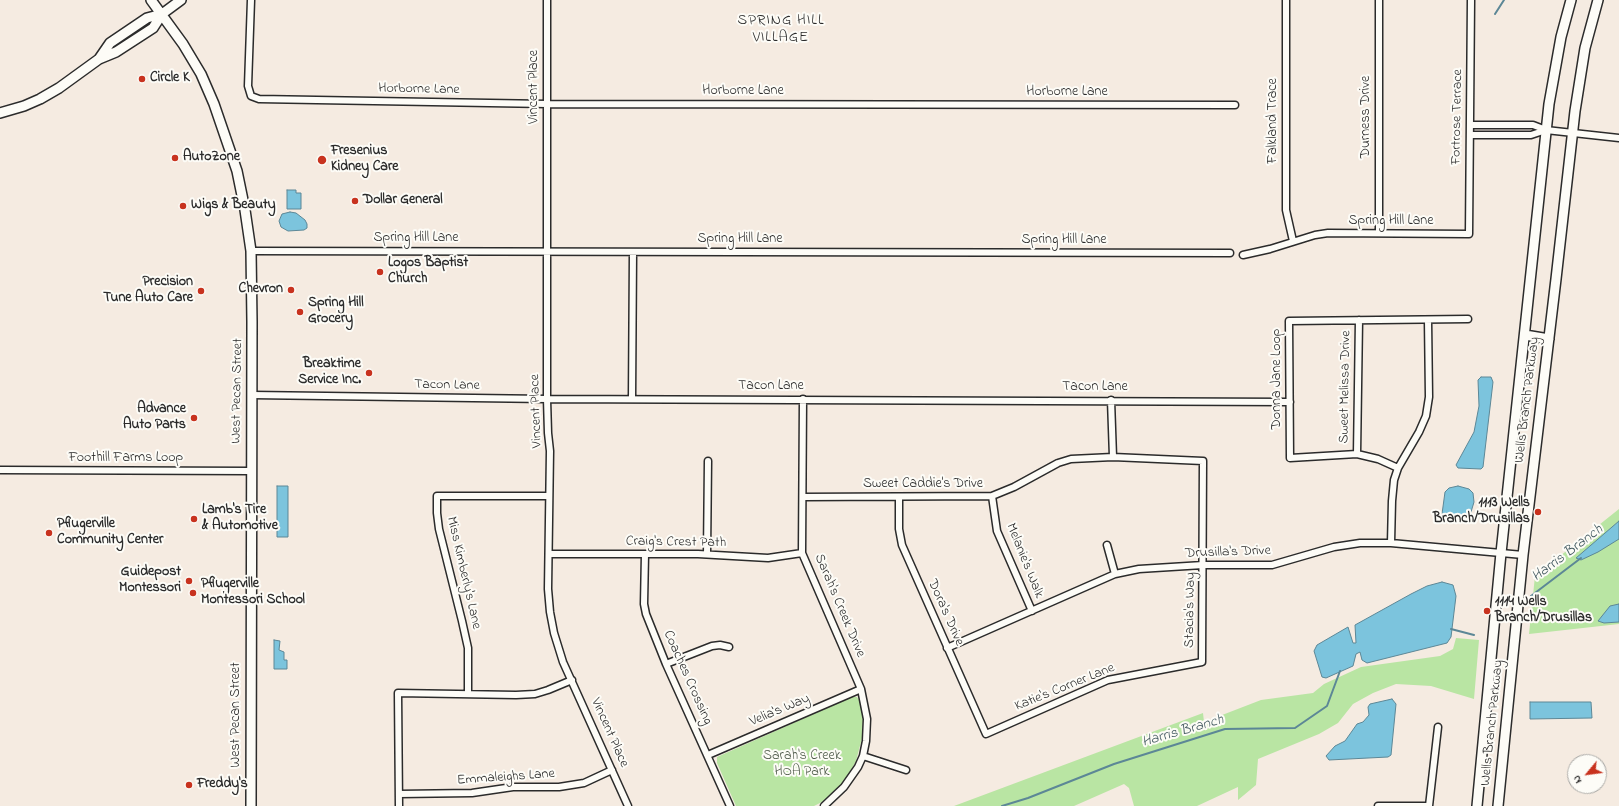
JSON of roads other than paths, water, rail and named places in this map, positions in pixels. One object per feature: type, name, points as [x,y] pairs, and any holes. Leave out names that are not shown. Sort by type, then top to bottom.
[{"type":"main road","name":"West Pecan Street","points":[[151,0],[183,44],[197,68],[214,104],[237,171],[251,251],[252,396],[250,806]]},
{"type":"main road","points":[[0,113],[24,106],[59,88],[99,59],[110,43],[147,18],[162,14],[181,0]]},
{"type":"main road","name":"Wells Branch Parkway","points":[[1477,806],[1501,554],[1549,104],[1561,36],[1571,0]]},
{"type":"main road","name":"Wells Branch Parkway","points":[[1498,806],[1523,555],[1572,132],[1584,48],[1598,0]]},
{"type":"main road","points":[[1525,335],[1549,339]]},
{"type":"street","name":"Horborne Lane","points":[[251,0],[248,86],[251,96],[259,99],[547,104],[1235,105]]},
{"type":"street","name":"Vincent Place","points":[[547,0],[547,399],[550,451],[548,589],[554,633],[563,662],[628,806]]},
{"type":"street","name":"Falkland Trace","points":[[1286,0],[1286,210],[1293,241]]},
{"type":"street","name":"Durness Drive","points":[[1379,0],[1379,233]]},
{"type":"street","name":"Fortrose Terrace","points":[[1470,234],[1471,0]]},
{"type":"street","points":[[1470,125],[1533,125],[1546,130],[1619,138]]},
{"type":"street","points":[[1470,135],[1531,135],[1546,130]]},
{"type":"street","name":"Spring Hill Lane","points":[[1244,255],[1260,252],[1315,235],[1328,233],[1470,234]]},
{"type":"street","name":"Spring Hill Lane","points":[[251,251],[1230,253]]},
{"type":"street","points":[[632,399],[634,252]]},
{"type":"street","name":"Donna Jane Loop","points":[[1398,468],[1378,459],[1357,454],[1290,458],[1289,321],[1468,319]]},
{"type":"street","name":"Sweet Melissa Drive","points":[[1357,454],[1359,320]]},
{"type":"street","points":[[1391,543],[1394,480],[1398,468],[1419,432],[1426,416],[1429,397],[1428,320]]},
{"type":"street","name":"Tacon Lane","points":[[252,396],[547,399],[1112,400],[1290,402]]},
{"type":"street","name":"Sarah's Creek Drive","points":[[803,399],[802,553],[861,689],[867,719],[866,741],[863,756],[858,767],[844,787],[824,806]]},
{"type":"street","points":[[1112,400],[1112,457]]},
{"type":"street","name":"Sweet Caddie's Drive","points":[[803,497],[992,496],[1014,487],[1058,463],[1071,459],[1112,457],[1203,461]]},
{"type":"street","name":"Stacia's Way","points":[[1202,662],[1203,461]]},
{"type":"street","points":[[707,554],[708,462]]},
{"type":"street","name":"Foothill Farms Loop","points":[[0,470],[251,471]]},
{"type":"street","name":"Miss Kimberly's Lane","points":[[468,694],[468,648],[439,529],[437,496],[549,496]]},
{"type":"street","name":"Melanie's Walk","points":[[992,496],[997,531],[1032,611]]},
{"type":"street","name":"Dora's Drive","points":[[899,497],[899,529],[902,545],[986,734]]},
{"type":"street","name":"Drusilla's Drive","points":[[947,648],[1116,574],[1138,569],[1203,565],[1272,565],[1334,547],[1360,543],[1391,543],[1523,555]]},
{"type":"street","points":[[1107,545],[1116,574]]},
{"type":"street","name":"Craig's Crest Path","points":[[549,554],[707,554],[768,558],[802,553]]},
{"type":"street","name":"Coaches Crossing","points":[[645,554],[645,609],[666,664],[730,806]]},
{"type":"street","points":[[666,664],[712,646],[720,645],[729,647]]},
{"type":"street","name":"Katie's Corner Lane","points":[[986,734],[1108,680],[1202,662]]},
{"type":"street","points":[[399,806],[398,693],[535,694],[572,680]]},
{"type":"street","name":"Velia's Way","points":[[708,755],[861,689]]},
{"type":"street","points":[[1378,806],[1429,806],[1438,727]]},
{"type":"street","points":[[863,756],[906,770]]},
{"type":"street","name":"Emmaleighs Lane","points":[[399,794],[472,793],[513,787],[559,787],[584,783],[612,770]]},
{"type":"water","points":[[287,190],[296,190],[296,193],[301,193],[301,209],[287,209]]},
{"type":"water","points":[[290,212],[296,213],[305,220],[307,228],[304,230],[288,231],[281,227],[279,221],[282,214]]},
{"type":"water","points":[[1481,377],[1491,377],[1493,382],[1483,467],[1481,469],[1458,468],[1456,465],[1474,432],[1479,406],[1478,380]]},
{"type":"water","points":[[277,486],[288,486],[288,537],[277,537]]},
{"type":"water","points":[[1458,486],[1469,489],[1473,493],[1474,502],[1471,512],[1467,518],[1459,521],[1447,520],[1442,514],[1445,492],[1449,488]]},
{"type":"water","points":[[1619,521],[1619,539],[1598,552],[1581,560],[1576,558]]},
{"type":"water","points":[[1442,582],[1453,585],[1456,596],[1451,637],[1447,643],[1367,663],[1362,660],[1360,652],[1356,654],[1353,666],[1326,678],[1322,677],[1314,651],[1317,645],[1348,627],[1353,643],[1356,643],[1355,625],[1427,586]]},
{"type":"water","points":[[1619,604],[1619,622],[1604,623],[1598,621],[1610,606]]},
{"type":"water","points":[[274,640],[280,641],[279,650],[284,652],[284,660],[287,660],[287,669],[274,669]]},
{"type":"water","points":[[1392,699],[1396,704],[1391,755],[1388,757],[1329,760],[1326,756],[1335,746],[1345,741],[1357,724],[1363,722],[1369,715],[1368,707],[1370,704]]},
{"type":"water","points":[[1530,702],[1591,702],[1592,718],[1530,719]]},
{"type":"waterway","points":[[1495,14],[1504,0]]},
{"type":"waterway","name":"Harris Branch","points":[[1531,596],[1581,558]]},
{"type":"waterway","name":"Harris Branch","points":[[1451,629],[1474,635]]},
{"type":"waterway","name":"Harris Branch","points":[[1002,806],[1028,798],[1114,764],[1225,729],[1295,728],[1327,706],[1340,671]]},
{"type":"place","name":"Circle K","points":[[142,79]]},
{"type":"place","name":"AutoZone","points":[[175,158]]},
{"type":"place","name":"Fresenius Kidney Care","points":[[322,160]]},
{"type":"place","name":"Dollar General","points":[[355,201]]},
{"type":"place","name":"Wigs & Beauty","points":[[183,206]]},
{"type":"place","name":"Logos Baptist Church","points":[[380,272]]},
{"type":"place","name":"Chevron","points":[[291,290]]},
{"type":"place","name":"Precision Tune Auto Care","points":[[201,291]]},
{"type":"place","name":"Spring Hill Grocery","points":[[300,312]]},
{"type":"place","name":"Breaktime Service Inc.","points":[[369,373]]},
{"type":"place","name":"Advance Auto Parts","points":[[194,418]]},
{"type":"place","name":"1113 Wells Branch/Drusillas","points":[[1538,512]]},
{"type":"place","name":"Lamb's Tire & Automotive","points":[[194,519]]},
{"type":"place","name":"Pflugerville Community Center","points":[[49,533]]},
{"type":"place","name":"Guidepost Montessori","points":[[189,581]]},
{"type":"place","name":"Pflugerville Montessori School","points":[[193,593]]},
{"type":"place","name":"1114 Wells Branch/Drusillas","points":[[1487,611]]},
{"type":"place","name":"Freddy's","points":[[189,785]]},
{"type":"district","name":"SPRING HILL VILLAGE","points":[[781,30]]},
{"type":"park label","name":"Sarah's Creek HOA Park","points":[[802,766]]}]
